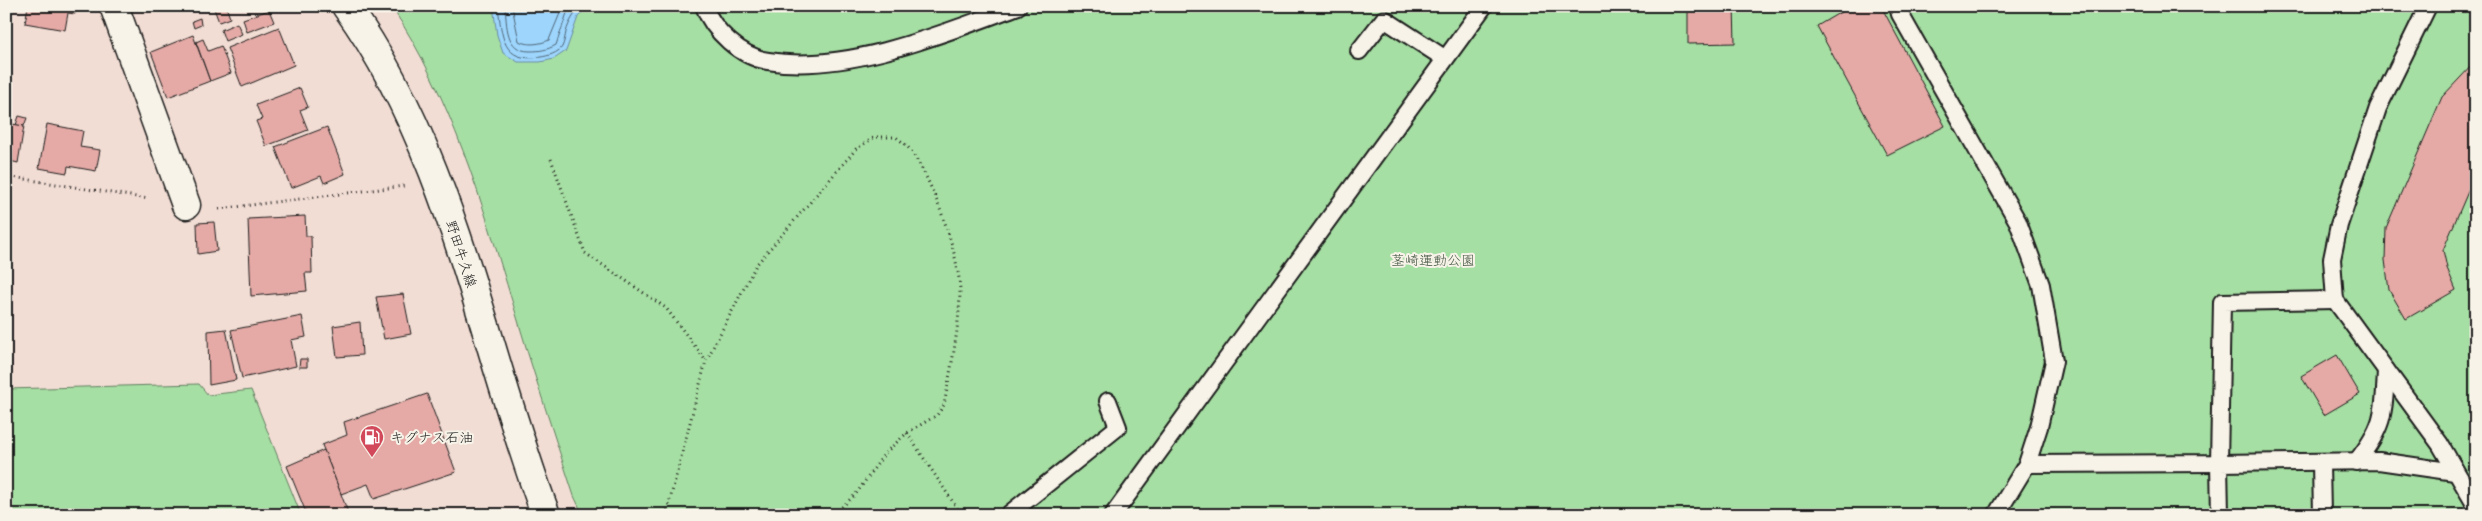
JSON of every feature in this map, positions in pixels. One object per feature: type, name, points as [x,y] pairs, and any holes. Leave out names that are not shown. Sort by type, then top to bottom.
[{"type":"main road","points":[[114,6],[186,205]]},
{"type":"main road","name":"野田牛久線","points":[[346,6],[368,36],[410,116],[436,178],[524,457],[546,515]]},
{"type":"lane","points":[[704,6],[708,16],[728,43],[766,61],[798,63],[840,59],[894,49],[1018,6]]},
{"type":"lane","points":[[1113,515],[1444,58],[1484,6]]},
{"type":"lane","points":[[1898,6],[1900,14],[1948,101],[2018,222],[2041,285],[2054,361],[2040,427],[2027,464],[1996,515]]},
{"type":"lane","points":[[2428,6],[2378,108],[2339,225],[2332,259],[2335,300],[2440,444],[2476,506]]},
{"type":"lane","points":[[1359,51],[1384,19],[1444,58]]},
{"type":"lane","points":[[2220,515],[2222,302],[2335,300]]},
{"type":"lane","points":[[2356,462],[2373,441],[2384,413],[2386,370]]},
{"type":"lane","points":[[1008,515],[1118,427],[1108,401]]},
{"type":"lane","points":[[2027,464],[2321,463],[2379,461],[2455,472]]},
{"type":"lane","points":[[2321,463],[2322,515]]},
{"type":"path","points":[[666,515],[706,362],[756,265],[856,149],[875,137],[896,137],[910,149],[934,192],[954,257],[960,290],[958,326],[944,405],[937,415],[907,433],[884,453],[856,494],[833,515]]},
{"type":"path","points":[[551,159],[585,253],[666,308],[706,362]]},
{"type":"path","points":[[6,176],[208,210],[386,190],[436,178]]},
{"type":"path","points":[[907,433],[961,514]]},
{"type":"green space","name":"茎崎運動公園","points":[[391,6],[2476,6],[2476,515],[583,515],[574,496],[489,226],[463,150],[431,77]]},
{"type":"green space","points":[[199,384],[208,395],[251,390],[301,515],[6,515],[6,389]]},
{"type":"water","points":[[493,6],[588,6],[578,17],[566,51],[554,59],[540,62],[518,62],[503,53],[497,35]]},
{"type":"building","points":[[28,6],[76,6],[75,14],[68,13],[65,30],[25,23]]},
{"type":"building","points":[[213,6],[226,6],[230,18],[219,22]]},
{"type":"building","points":[[1688,6],[1734,6],[1735,43],[1688,44]]},
{"type":"building","points":[[1851,6],[1881,6],[1945,126],[1887,155],[1817,26]]},
{"type":"building","points":[[269,10],[274,22],[247,32],[243,19]]},
{"type":"building","points":[[200,18],[201,25],[194,28],[192,21]]},
{"type":"building","points":[[237,23],[242,34],[225,41],[221,30]]},
{"type":"building","points":[[279,27],[294,65],[242,87],[227,48]]},
{"type":"building","points":[[193,35],[210,81],[168,97],[151,52]]},
{"type":"building","points":[[203,39],[208,51],[221,46],[231,73],[210,81],[196,42]]},
{"type":"building","points":[[2476,61],[2476,173],[2443,250],[2447,268],[2456,290],[2406,319],[2389,290],[2385,260],[2386,228],[2442,97]]},
{"type":"building","points":[[300,88],[308,107],[300,110],[308,130],[266,146],[256,121],[262,119],[256,105]]},
{"type":"building","points":[[19,116],[27,118],[24,126],[16,125]]},
{"type":"building","points":[[6,123],[24,126],[18,163],[6,160]]},
{"type":"building","points":[[47,124],[83,131],[80,147],[100,150],[96,171],[68,166],[67,173],[39,168]]},
{"type":"building","points":[[327,127],[345,174],[324,183],[321,176],[291,188],[275,147]]},
{"type":"building","points":[[305,216],[306,236],[311,236],[312,273],[305,273],[307,291],[251,296],[248,219]]},
{"type":"building","points":[[214,222],[217,251],[198,254],[197,223]]},
{"type":"building","points":[[403,294],[411,334],[384,339],[376,297]]},
{"type":"building","points":[[302,316],[306,337],[291,340],[296,366],[242,378],[231,330]]},
{"type":"building","points":[[360,322],[362,355],[337,357],[333,326]]},
{"type":"building","points":[[2476,327],[2476,345],[2468,331]]},
{"type":"building","points":[[226,329],[236,380],[209,385],[208,331]]},
{"type":"building","points":[[2337,355],[2360,394],[2324,415],[2301,376]]},
{"type":"building","points":[[300,359],[307,359],[307,367],[299,367]]},
{"type":"building","points":[[427,394],[456,472],[374,499],[368,484],[341,494],[322,445],[347,435],[344,422]]},
{"type":"building","points":[[324,450],[349,515],[307,515],[287,466]]},
{"type":"place","name":"キグナス石油","points":[[372,458]]}]
